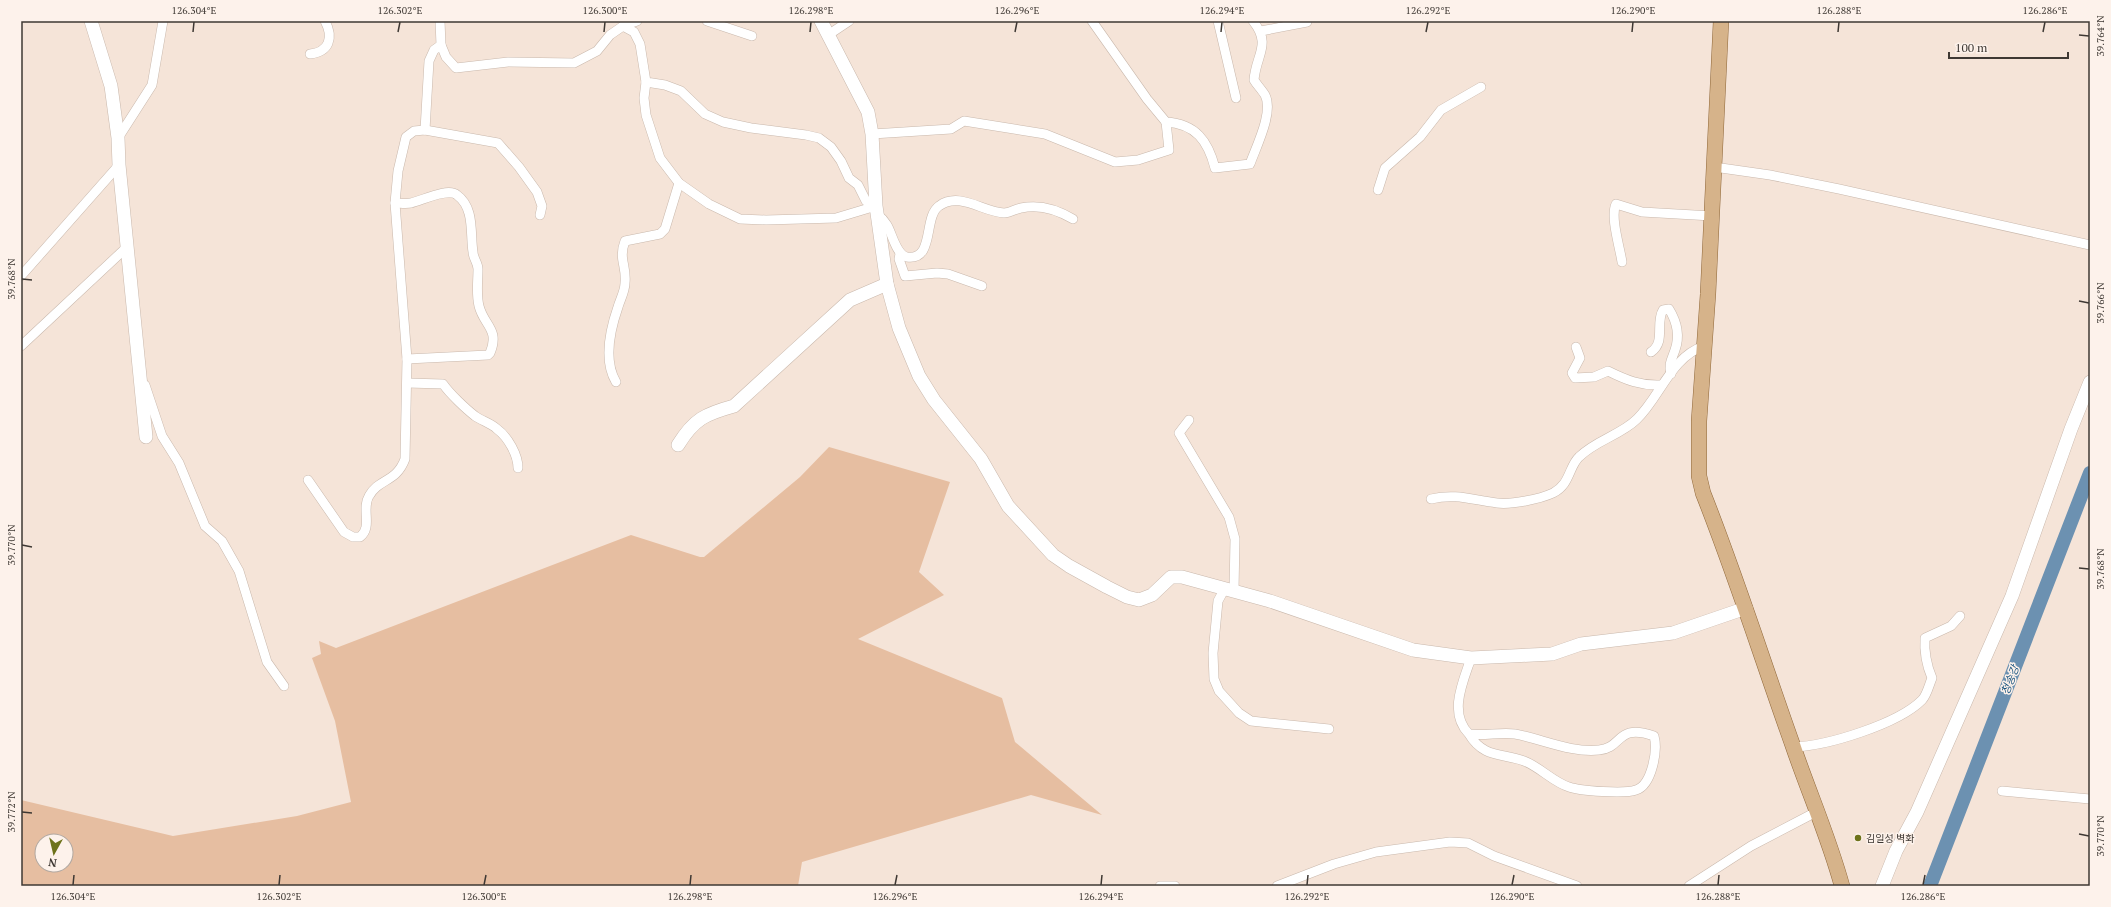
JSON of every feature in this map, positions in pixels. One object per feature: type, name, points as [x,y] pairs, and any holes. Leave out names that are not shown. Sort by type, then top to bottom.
[{"type":"main road","points":[[1721,21],[1712,216],[1699,421],[1699,476],[1703,493],[1746,608],[1793,747],[1833,852],[1842,886]]},
{"type":"street","points":[[91,21],[111,86],[118,138],[119,164],[146,437]]},
{"type":"street","points":[[118,138],[152,85],[163,21]]},
{"type":"street","points":[[310,54],[320,53],[327,46],[329,28],[325,21]]},
{"type":"street","points":[[440,21],[441,45],[446,57],[456,68],[508,62],[574,63],[597,51],[610,35],[622,26],[637,21]]},
{"type":"street","points":[[707,21],[752,36]]},
{"type":"street","points":[[821,21],[868,112],[872,134],[876,210],[887,284],[900,328],[919,376],[934,400],[981,459],[1008,506],[1053,555],[1069,566],[1127,597],[1139,600],[1152,594],[1171,577],[1182,577],[1229,589],[1413,650],[1471,658],[1552,654],[1581,644],[1673,633],[1746,608]]},
{"type":"street","points":[[828,35],[849,21]]},
{"type":"street","points":[[872,134],[951,129],[964,121],[1045,134],[1115,162],[1138,160],[1169,150],[1166,122],[1147,99],[1092,21]]},
{"type":"street","points":[[1218,21],[1236,98]]},
{"type":"street","points":[[1166,122],[1182,123],[1193,129],[1211,153],[1215,168],[1250,164],[1268,106],[1265,94],[1254,80],[1263,41],[1261,31],[1253,21]]},
{"type":"street","points":[[1261,31],[1306,22]]},
{"type":"street","points":[[622,26],[634,32],[640,44],[646,82],[644,98],[646,115],[660,158],[679,183],[709,204],[740,219],[836,218],[876,210]]},
{"type":"street","points":[[425,130],[429,61],[434,50],[441,45]]},
{"type":"street","points":[[646,82],[665,85],[681,91],[705,114],[723,122],[751,128],[819,138],[831,147],[841,161],[849,178],[858,185],[866,201],[876,210],[887,225],[900,254],[899,259],[905,276],[942,273],[982,286]]},
{"type":"street","points":[[1378,190],[1385,168],[1420,137],[1441,110],[1481,87]]},
{"type":"street","points":[[308,480],[344,532],[353,537],[360,537],[364,534],[366,527],[367,498],[376,487],[401,470],[406,459],[407,359],[396,203],[398,171],[406,137],[414,131],[425,130],[498,143],[519,167],[537,192],[542,206],[540,215]]},
{"type":"street","points":[[21,276],[119,164]]},
{"type":"street","points":[[1714,167],[1770,175],[1839,189],[2090,245]]},
{"type":"street","points":[[616,382],[611,373],[609,360],[611,327],[626,284],[625,271],[621,261],[622,250],[625,241],[660,234],[665,229],[679,183]]},
{"type":"street","points":[[396,203],[409,204],[435,195],[451,193],[457,194],[465,206],[473,232],[473,254],[478,268],[479,306],[490,325],[494,340],[488,355],[407,359]]},
{"type":"street","points":[[900,254],[907,257],[917,256],[923,251],[927,240],[930,219],[936,209],[946,202],[965,202],[1003,213],[1027,207],[1049,209],[1073,219]]},
{"type":"street","points":[[1622,262],[1615,225],[1614,208],[1616,204],[1642,212],[1712,216]]},
{"type":"street","points":[[21,346],[127,247]]},
{"type":"street","points":[[678,445],[689,427],[713,412],[734,406],[850,300],[887,284]]},
{"type":"street","points":[[1652,352],[1659,343],[1659,318],[1663,310],[1669,309],[1676,325],[1678,338],[1669,366],[1671,374]]},
{"type":"street","points":[[1431,498],[1462,496],[1496,503],[1513,503],[1554,493],[1564,484],[1571,474],[1578,458],[1599,442],[1621,431],[1637,419],[1650,405],[1661,385],[1688,355],[1695,349],[1704,346]]},
{"type":"street","points":[[1576,347],[1580,358],[1572,373],[1575,378],[1594,377],[1608,371],[1625,380],[1646,386],[1661,385]]},
{"type":"street","points":[[138,366],[162,436],[180,463],[205,526],[222,541],[239,571],[267,662],[284,686]]},
{"type":"street","points":[[1882,886],[1896,851],[1916,812],[2012,596],[2071,429],[2090,382]]},
{"type":"street","points":[[407,383],[443,384],[450,394],[475,416],[497,429],[515,454],[518,460],[518,468]]},
{"type":"street","points":[[1189,420],[1179,433],[1182,441],[1229,516],[1235,539],[1229,589],[1218,601],[1213,647],[1214,679],[1219,691],[1239,713],[1251,720],[1329,729]]},
{"type":"street","points":[[1793,747],[1811,747],[1862,733],[1917,704],[1923,699],[1932,678],[1926,664],[1924,650],[1925,638],[1951,626],[1960,616]]},
{"type":"street","points":[[1469,734],[1513,734],[1561,746],[1600,750],[1610,746],[1623,735],[1636,732],[1654,736],[1656,746],[1648,779],[1642,786],[1635,790],[1584,791],[1568,787],[1525,761],[1494,755],[1474,742],[1462,727],[1458,706],[1471,658]]},
{"type":"street","points":[[2002,791],[2090,799]]},
{"type":"street","points":[[1689,886],[1751,846],[1818,811]]},
{"type":"street","points":[[1277,886],[1334,864],[1376,852],[1450,842],[1468,843],[1494,856],[1577,886]]},
{"type":"street","points":[[1160,886],[1175,886]]},
{"type":"shaded area","points":[[829,447],[950,482],[919,572],[944,595],[858,639],[1002,698],[1015,742],[1102,815],[1031,795],[802,862],[798,886],[21,886],[21,800],[173,836],[297,816],[351,802],[335,721],[312,658],[321,654],[319,641],[336,648],[631,535],[704,557],[800,477]]},
{"type":"waterway","name":"청송강","points":[[1930,886],[2090,473]]},
{"type":"place","name":"김일성 벽화","points":[[1858,838]]}]
